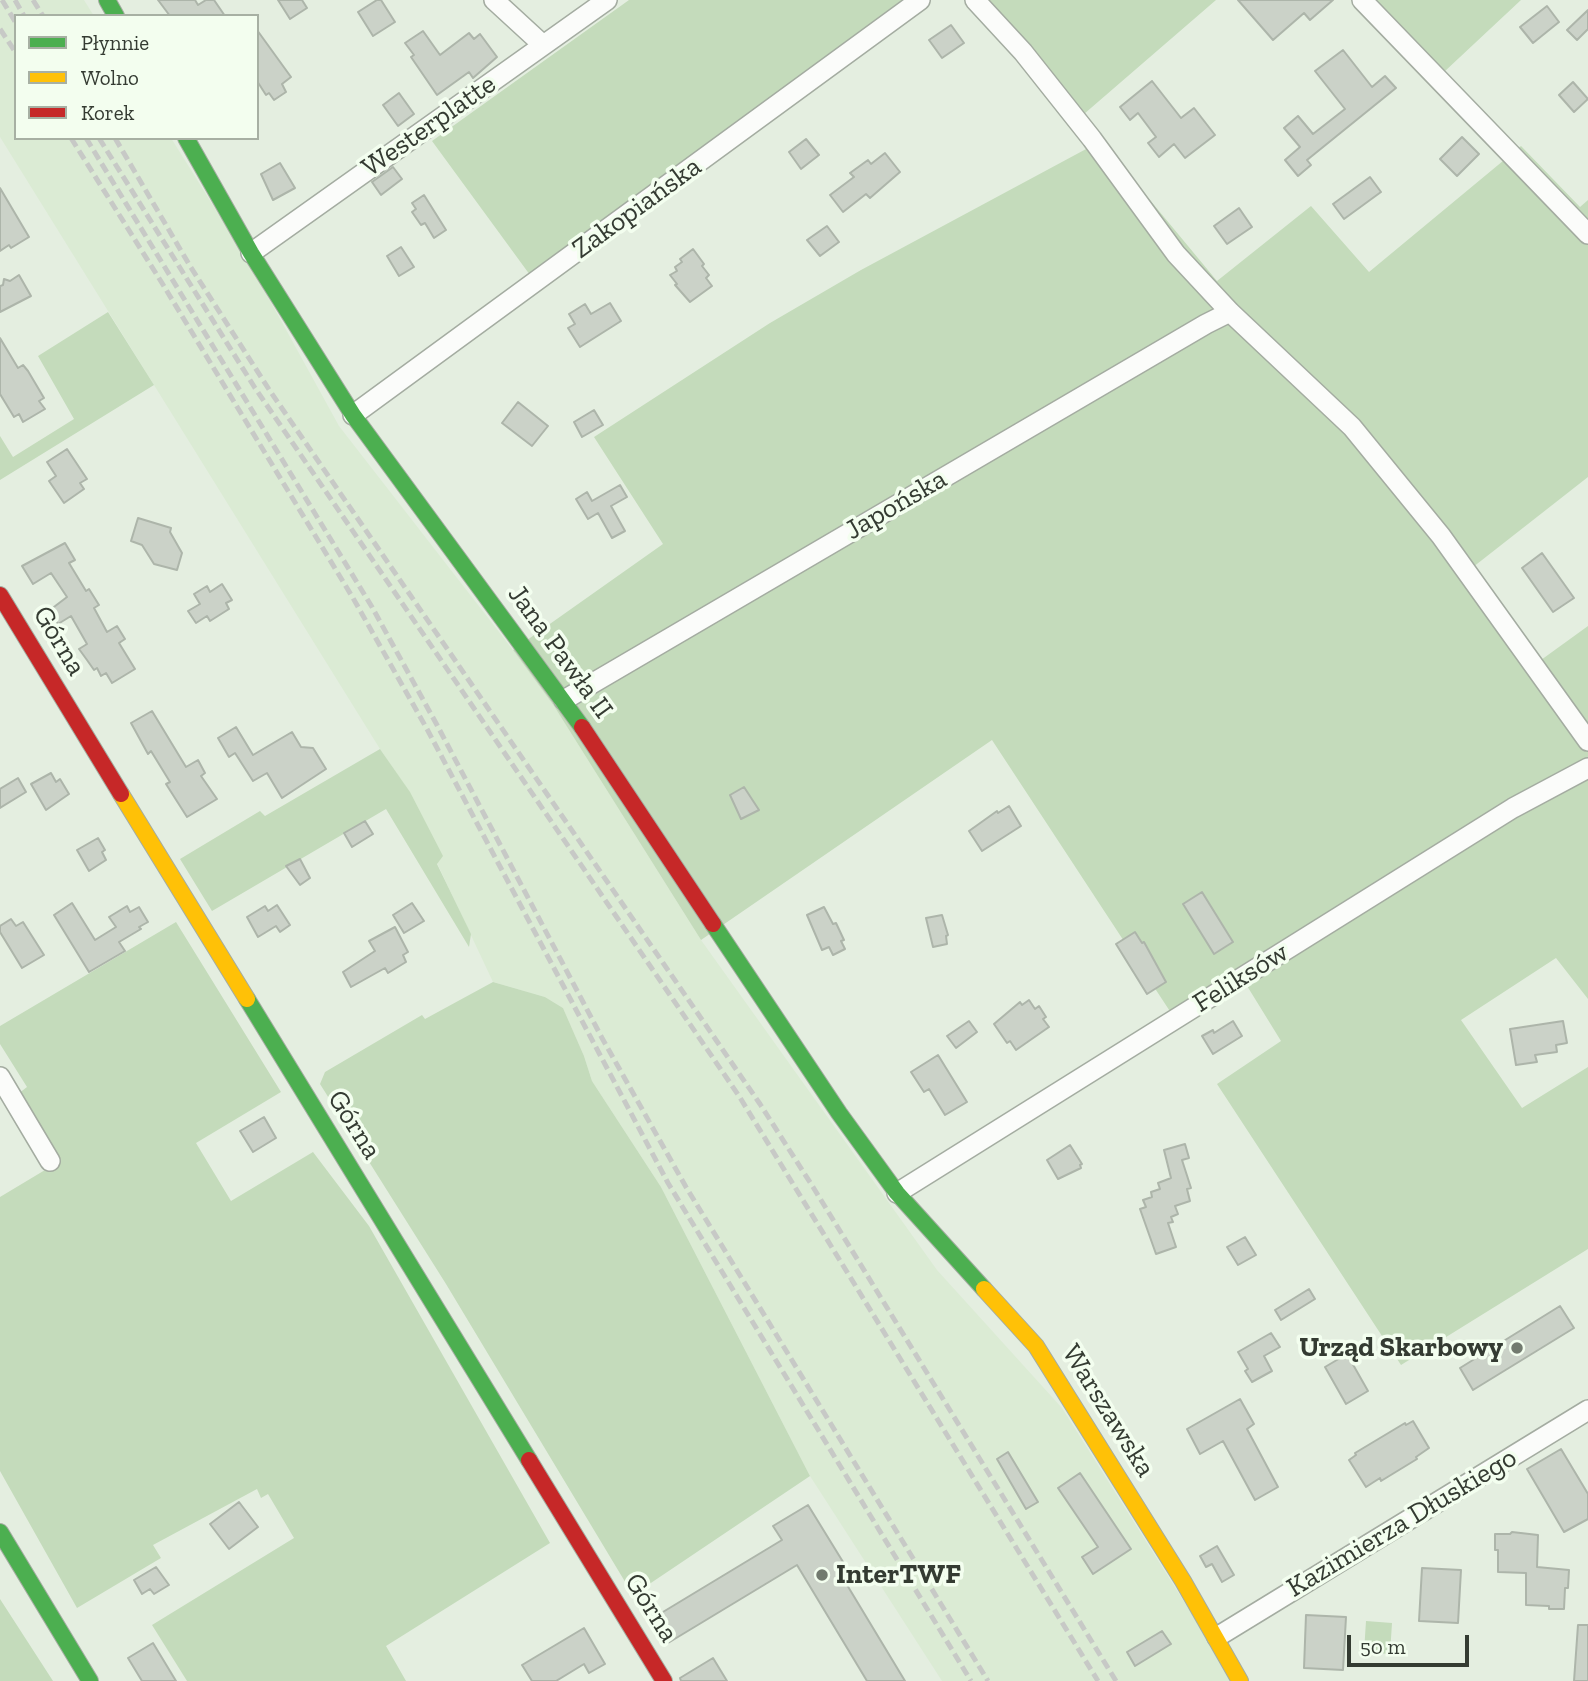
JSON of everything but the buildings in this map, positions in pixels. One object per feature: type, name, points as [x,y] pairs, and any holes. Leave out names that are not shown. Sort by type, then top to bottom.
[{"type":"main road","name":"Jana Pawła II","points":[[187,140],[251,253],[353,415],[564,699],[831,1101],[897,1194]]},
{"type":"main road","name":"Górna","points":[[0,595],[7,622],[664,1681]]},
{"type":"main road","name":"Warszawska","points":[[897,1194],[1036,1346],[1217,1637],[1240,1681]]},
{"type":"main road","points":[[0,1532],[90,1681]]},
{"type":"street","points":[[494,0],[543,45]]},
{"type":"street","name":"Westerplatte","points":[[251,253],[607,0]]},
{"type":"street","name":"Zakopiańska","points":[[353,415],[920,0]]},
{"type":"street","points":[[975,0],[1032,63],[1092,139],[1176,254],[1230,312],[1352,427],[1441,536],[1588,741]]},
{"type":"street","points":[[1362,0],[1588,234]]},
{"type":"street","name":"Japońska","points":[[564,699],[1230,312]]},
{"type":"street","name":"Feliksów","points":[[897,1194],[1513,808],[1588,768]]},
{"type":"street","points":[[0,1077],[50,1161]]},
{"type":"street","name":"Kazimierza Dłuskiego","points":[[1217,1637],[1588,1410]]},
{"type":"shaded area","points":[[0,0],[84,0],[93,14],[14,14],[14,140],[172,140],[251,266],[339,426],[554,706],[701,940],[937,1270],[1062,1408],[1234,1681],[942,1681],[810,1476],[661,1187],[592,1081],[563,1008],[545,997],[493,982],[437,863],[410,793],[380,749],[0,137]]},
{"type":"shaded area","points":[[629,0],[911,0],[530,275],[432,141]]},
{"type":"shaded area","points":[[985,0],[1216,0],[1084,114]]},
{"type":"shaded area","points":[[1375,0],[1521,0],[1444,72]]},
{"type":"shaded area","points":[[1101,141],[1217,281],[1311,206],[1369,272],[1521,146],[1580,207],[1588,200],[1588,477],[1468,571],[1541,660],[1588,626],[1588,999],[1556,958],[1461,1020],[1522,1108],[1588,1067],[1588,1249],[1401,1365],[1217,1084],[1281,1041],[1244,981],[1177,1022],[992,740],[701,940],[554,706],[513,650],[663,544],[594,437],[770,323],[861,270]]},
{"type":"shaded area","points":[[108,312],[154,385],[0,480],[0,436],[13,457],[74,419],[38,356]]},
{"type":"shaded area","points":[[380,749],[410,792],[443,856],[437,864],[471,934],[469,947],[386,809],[212,911],[180,859],[260,811],[265,816]]},
{"type":"shaded area","points":[[176,922],[281,1092],[196,1143],[231,1201],[313,1152],[369,1226],[550,1543],[386,1646],[406,1681],[187,1681],[152,1625],[294,1538],[268,1494],[261,1498],[257,1489],[153,1545],[161,1558],[77,1608],[0,1471],[0,1197],[60,1161],[18,1094],[27,1087],[0,1044],[0,1026]]},
{"type":"shaded area","points":[[493,982],[545,997],[563,1008],[592,1081],[661,1187],[810,1476],[633,1595],[446,1284],[320,1084],[325,1072],[422,1015],[425,1019]]},
{"type":"shaded area","points":[[0,1599],[53,1681],[0,1681]]},
{"type":"shaded area","points":[[1366,1621],[1392,1623],[1390,1654],[1364,1652]]},
{"type":"railway","points":[[2,0],[14,20]]},
{"type":"railway","points":[[15,0],[23,14]]},
{"type":"railway","points":[[33,0],[42,14]]},
{"type":"railway","points":[[0,29],[14,50]]},
{"type":"railway","points":[[72,140],[353,598],[427,729],[668,1183],[971,1681]]},
{"type":"railway","points":[[87,140],[372,607],[602,1038],[686,1187],[988,1681]]},
{"type":"railway","points":[[100,140],[255,388],[739,1096],[1098,1681]]},
{"type":"railway","points":[[116,140],[190,266],[270,391],[760,1104],[1116,1681]]},
{"type":"traffic: fast","points":[[107,0],[115,14]]},
{"type":"traffic: fast","points":[[187,140],[251,253],[353,415],[582,727]]},
{"type":"traffic: fast","points":[[713,924],[839,1113],[897,1193],[984,1289]]},
{"type":"traffic: fast","points":[[247,999],[529,1460]]},
{"type":"traffic: fast","points":[[0,1532],[90,1681]]},
{"type":"traffic: slow","points":[[121,794],[247,999]]},
{"type":"traffic: slow","points":[[984,1289],[1036,1346],[1183,1581],[1240,1681]]},
{"type":"traffic: jam","points":[[0,595],[121,794]]},
{"type":"traffic: jam","points":[[582,727],[713,924]]},
{"type":"traffic: jam","points":[[529,1460],[664,1681]]},
{"type":"place","name":"Urząd Skarbowy","points":[[1517,1348]]},
{"type":"place","name":"InterTWF","points":[[822,1575]]}]
